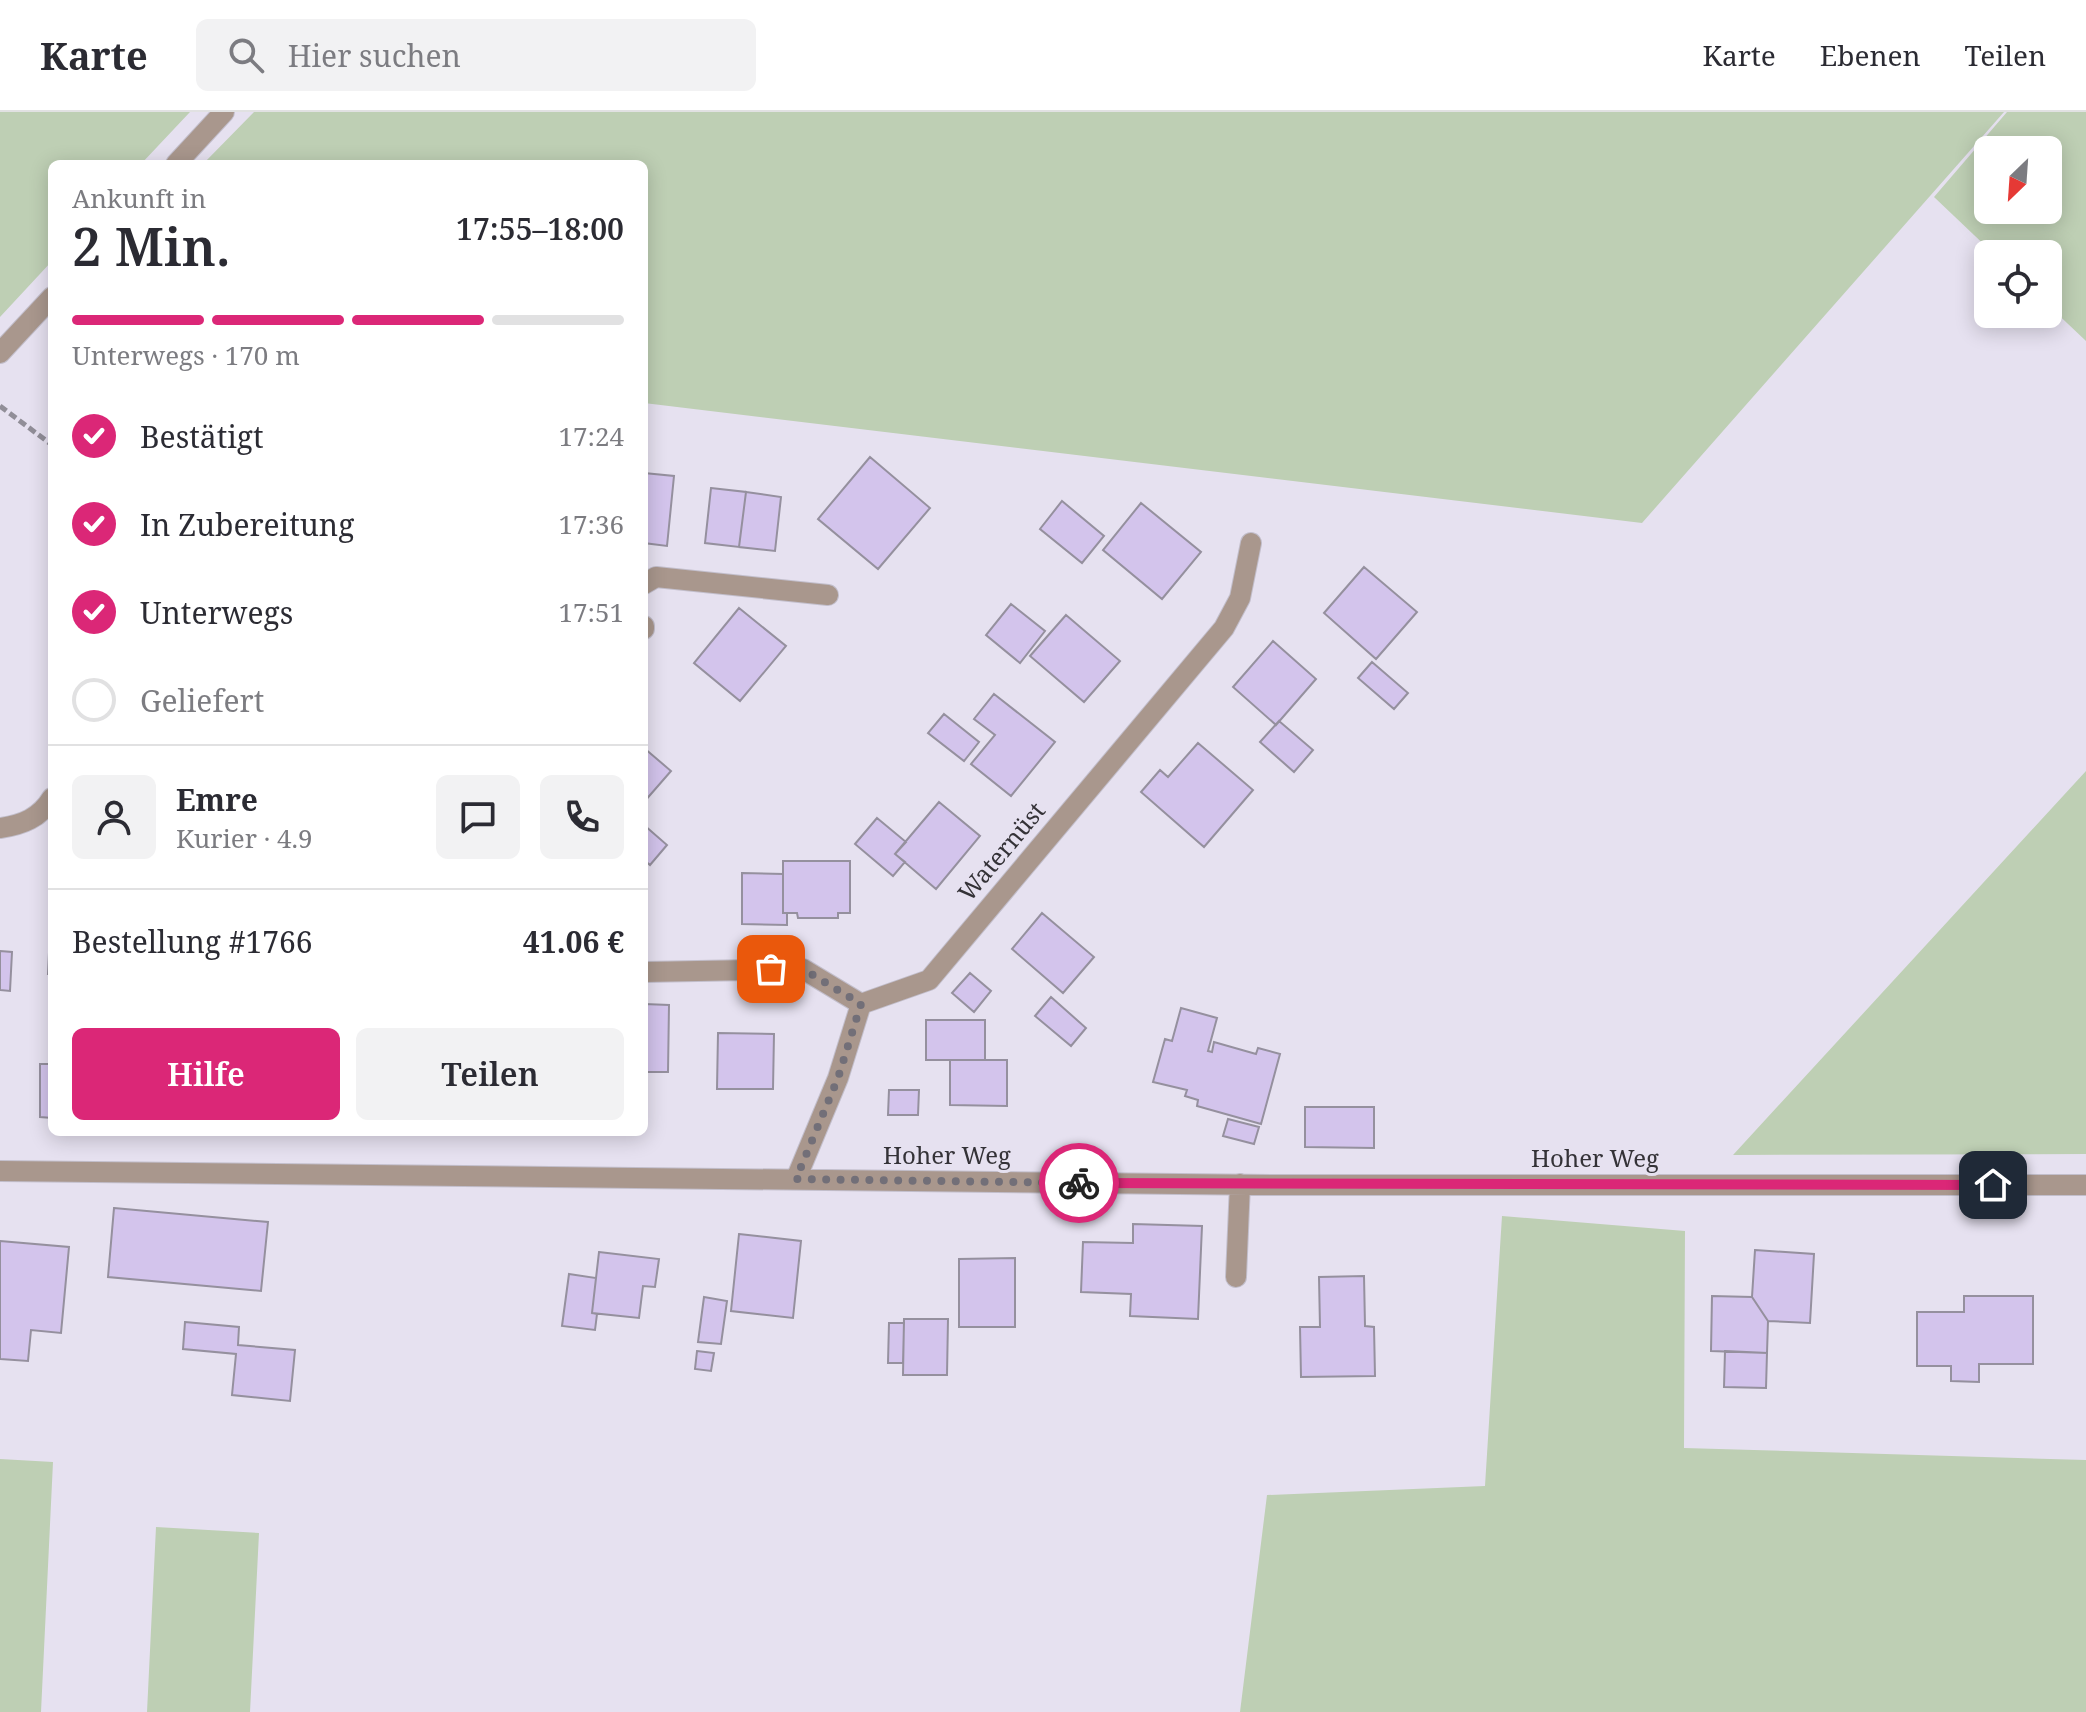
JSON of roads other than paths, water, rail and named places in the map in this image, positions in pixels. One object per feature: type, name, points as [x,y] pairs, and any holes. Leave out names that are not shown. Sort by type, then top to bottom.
[{"type":"street","points":[[180,160],[224,112]]},
{"type":"street","points":[[0,353],[48,301]]},
{"type":"street","name":"Waternüst","points":[[861,1004],[929,980],[1224,628],[1240,598],[1251,543]]},
{"type":"street","points":[[648,582],[656,577],[828,595]]},
{"type":"street","points":[[0,828],[21,825],[41,812],[48,803]]},
{"type":"street","points":[[648,972],[803,969],[861,1004],[838,1078],[796,1179]]},
{"type":"street","name":"Hoher Weg","points":[[0,1171],[1240,1184],[2086,1185]]},
{"type":"street","points":[[1236,1277],[1240,1184]]}]
